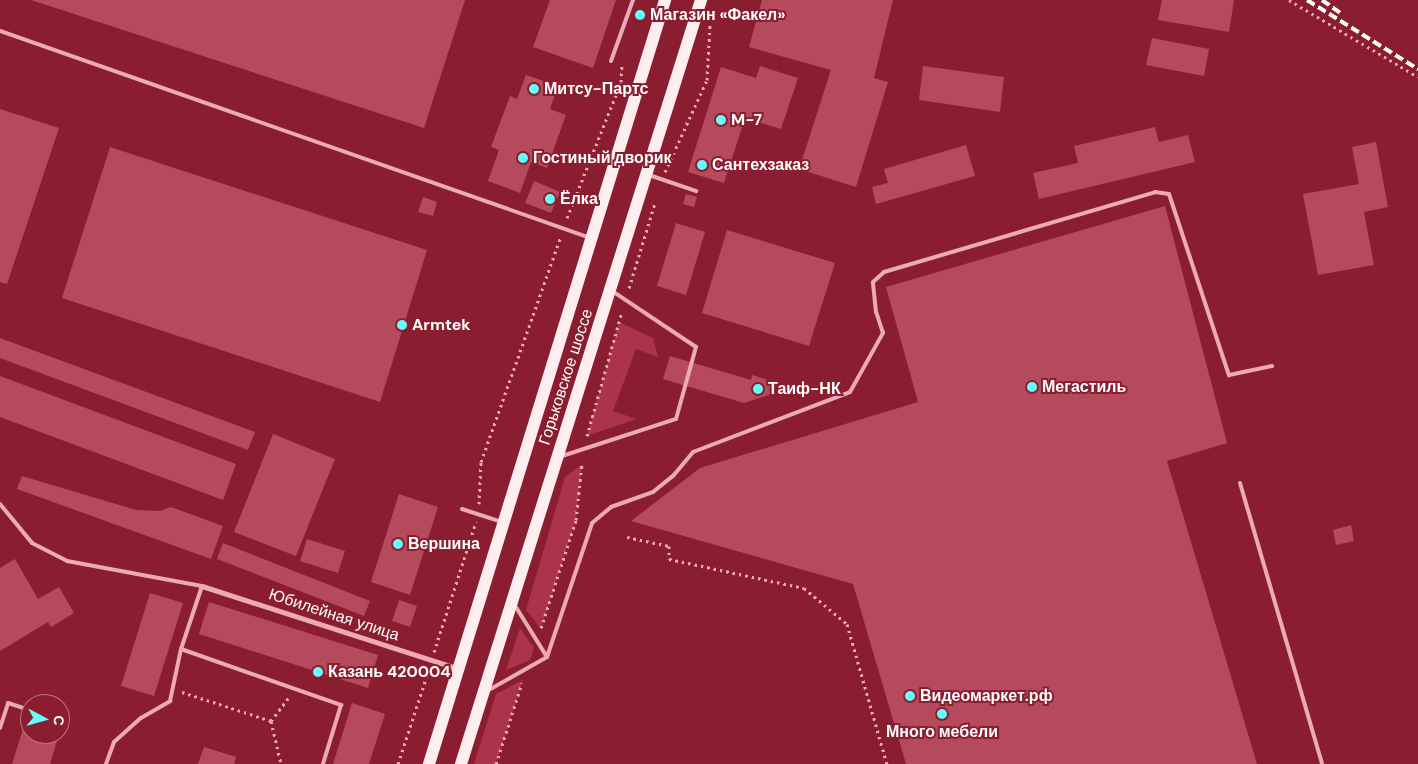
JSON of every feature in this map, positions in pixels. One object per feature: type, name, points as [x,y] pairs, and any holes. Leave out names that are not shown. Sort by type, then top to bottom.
[{"type":"main road","name":"Горьковское шоссе","points":[[429,764],[665,0]]},
{"type":"main road","name":"Горьковское шоссе","points":[[461,764],[514,603],[557,458],[612,290],[645,174],[701,0]]},
{"type":"street","name":"Юбилейная улица","points":[[202,586],[459,669]]},
{"type":"lane","points":[[611,61],[632,0]]},
{"type":"lane","points":[[0,31],[590,238]]},
{"type":"lane","points":[[645,174],[662,178],[696,191]]},
{"type":"lane","points":[[485,693],[547,657],[592,523],[611,507],[653,492],[673,476],[693,452],[850,392],[883,333],[876,312],[874,282],[884,272],[1155,192],[1169,194],[1228,375],[1272,366]]},
{"type":"lane","points":[[557,458],[676,418],[696,347],[612,290]]},
{"type":"lane","points":[[1240,483],[1322,764]]},
{"type":"lane","points":[[0,504],[32,543],[67,561],[202,586],[181,649],[170,701],[141,718],[114,742],[106,764]]},
{"type":"lane","points":[[462,509],[504,522]]},
{"type":"lane","points":[[514,603],[547,657]]},
{"type":"lane","points":[[181,649],[341,705],[323,764]]},
{"type":"lane","points":[[0,728],[8,703],[20,707]]},
{"type":"path","points":[[1289,0],[1418,77]]},
{"type":"path","points":[[629,288],[662,178],[707,80],[710,19]]},
{"type":"path","points":[[398,764],[478,514],[481,462],[556,256],[563,229],[621,82],[622,59]]},
{"type":"path","points":[[587,436],[621,316]]},
{"type":"path","points":[[541,629],[576,520],[582,464]]},
{"type":"path","points":[[627,538],[669,546],[669,559],[804,588],[847,624],[888,764]]},
{"type":"path","points":[[496,764],[524,680]]},
{"type":"path","points":[[172,689],[271,722]]},
{"type":"path","points":[[271,722],[296,689]]},
{"type":"path","points":[[271,722],[281,764]]},
{"type":"shaded area","points":[[619,322],[653,338],[658,357],[636,349],[613,411],[636,419],[587,436]]},
{"type":"shaded area","points":[[582,464],[576,520],[541,629],[526,610],[565,477]]},
{"type":"shaded area","points":[[520,628],[534,648],[530,660],[506,670]]},
{"type":"shaded area","points":[[523,680],[496,764],[474,764],[496,694]]},
{"type":"building","points":[[31,0],[465,0],[424,128]]},
{"type":"building","points":[[550,0],[616,0],[593,68],[533,47]]},
{"type":"building","points":[[762,0],[893,0],[874,78],[888,82],[856,187],[799,169],[831,70],[749,47]]},
{"type":"building","points":[[1162,0],[1234,0],[1229,32],[1158,20]]},
{"type":"building","points":[[1152,38],[1209,49],[1204,76],[1146,65]]},
{"type":"building","points":[[760,66],[798,78],[781,129],[745,118],[724,183],[688,172],[721,67],[756,78]]},
{"type":"building","points":[[923,66],[1004,77],[1000,112],[919,100]]},
{"type":"building","points":[[526,75],[558,86],[550,109],[566,115],[547,168],[531,162],[520,193],[488,181],[499,150],[491,147],[510,96],[517,99]]},
{"type":"building","points":[[0,109],[59,128],[7,284],[0,282]]},
{"type":"building","points":[[1155,127],[1159,142],[1188,135],[1195,162],[1039,199],[1033,173],[1078,163],[1074,146]]},
{"type":"building","points":[[1376,142],[1388,207],[1364,212],[1374,265],[1318,275],[1303,194],[1359,184],[1352,147]]},
{"type":"building","points":[[966,145],[975,176],[876,204],[872,187],[888,183],[884,169]]},
{"type":"building","points":[[110,147],[427,250],[380,402],[62,298]]},
{"type":"building","points":[[534,181],[560,192],[551,213],[525,203]]},
{"type":"building","points":[[686,194],[697,197],[694,207],[683,204]]},
{"type":"building","points":[[423,197],[437,202],[433,216],[418,212]]},
{"type":"building","points":[[1165,206],[1227,443],[1167,461],[1257,764],[906,764],[853,584],[631,521],[700,468],[918,402],[886,287]]},
{"type":"building","points":[[676,223],[705,232],[686,295],[657,286]]},
{"type":"building","points":[[727,230],[835,263],[809,346],[702,313]]},
{"type":"building","points":[[0,338],[255,432],[248,450],[0,358]]},
{"type":"building","points":[[670,356],[751,380],[752,375],[775,382],[772,394],[744,403],[663,379]]},
{"type":"building","points":[[0,376],[236,464],[223,500],[0,417]]},
{"type":"building","points":[[273,434],[335,459],[296,556],[234,532]]},
{"type":"building","points":[[22,476],[136,510],[160,511],[171,507],[223,526],[211,559],[17,489]]},
{"type":"building","points":[[399,494],[438,507],[410,595],[371,582]]},
{"type":"building","points":[[1351,525],[1354,541],[1336,545],[1333,530]]},
{"type":"building","points":[[307,539],[345,551],[338,573],[300,561]]},
{"type":"building","points":[[223,543],[370,601],[364,616],[217,559]]},
{"type":"building","points":[[15,559],[38,599],[59,587],[74,613],[51,627],[48,622],[0,651],[0,568]]},
{"type":"building","points":[[150,593],[183,603],[154,696],[121,686]]},
{"type":"building","points":[[399,600],[417,606],[410,627],[392,621]]},
{"type":"building","points":[[209,602],[378,655],[368,688],[199,634]]},
{"type":"building","points":[[352,703],[385,714],[369,764],[333,764]]},
{"type":"building","points":[[20,738],[20,744],[56,744],[50,764],[12,764]]},
{"type":"building","points":[[204,747],[236,757],[234,764],[198,764]]},
{"type":"railway","points":[[1307,0],[1418,69]]},
{"type":"railway","points":[[1322,0],[1342,14]]},
{"type":"place","name":"Магазин «Факел»","points":[[640,15]]},
{"type":"place","name":"Митсу-Партс","points":[[534,89]]},
{"type":"place","name":"M-7","points":[[721,120]]},
{"type":"place","name":"Гостиный дворик","points":[[523,158]]},
{"type":"place","name":"Сантехзаказ","points":[[702,165]]},
{"type":"place","name":"Ёлка","points":[[550,199]]},
{"type":"place","name":"Armtek","points":[[402,325]]},
{"type":"place","name":"Мегастиль","points":[[1032,387]]},
{"type":"place","name":"Таиф-НК","points":[[758,389]]},
{"type":"place","name":"Вершина","points":[[398,544]]},
{"type":"place","name":"Казань 420004","points":[[318,672]]},
{"type":"place","name":"Видеомаркет.рф","points":[[910,696]]},
{"type":"place","name":"Много мебели","points":[[942,714]]}]
